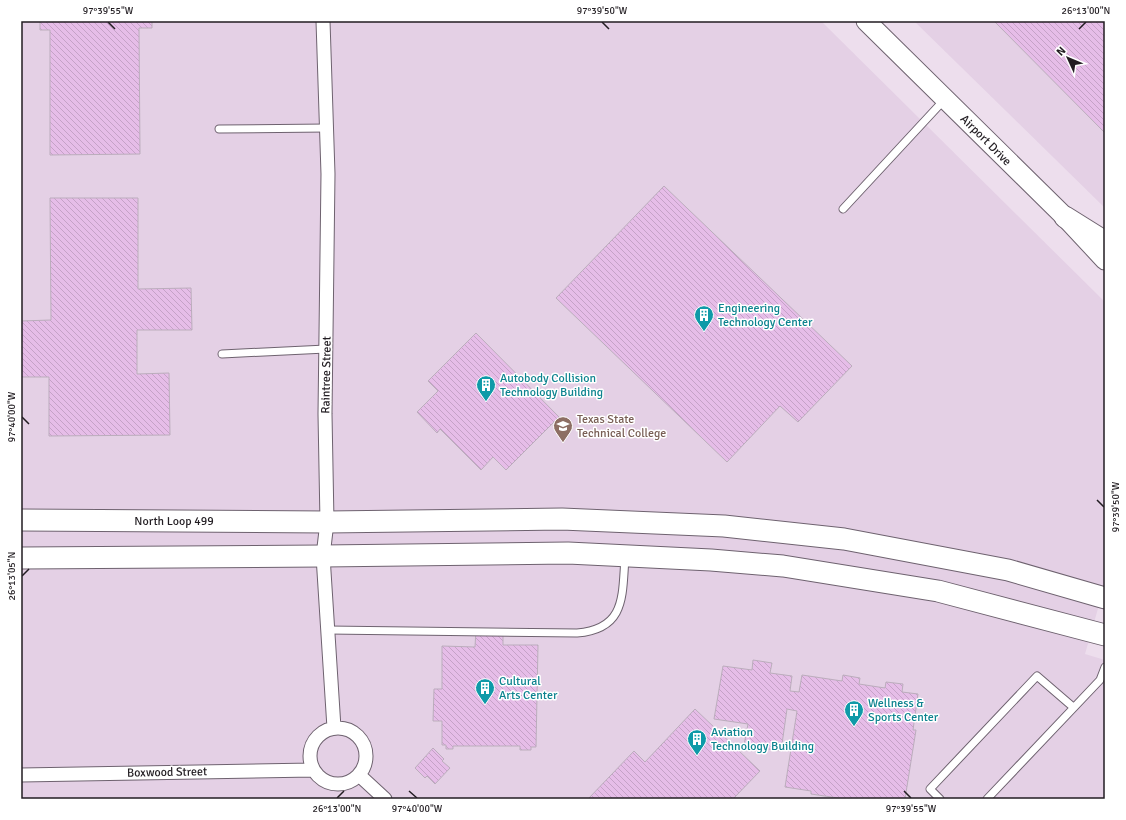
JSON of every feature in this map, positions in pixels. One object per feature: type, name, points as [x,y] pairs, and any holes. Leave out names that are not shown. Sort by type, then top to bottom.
[{"type":"main road","points":[[1065,217],[1105,242]]},
{"type":"main road","name":"North Loop 499","points":[[21,520],[327,522],[562,519],[724,526],[844,539],[876,545],[1008,570],[1105,598]]},
{"type":"main road","points":[[21,558],[568,553],[711,560],[783,566],[938,591],[1105,635]]},
{"type":"street","name":"Raintree Street","points":[[323,21],[328,182],[325,414],[327,522],[323,556],[334,728]]},
{"type":"street","name":"Airport Drive","points":[[866,21],[1065,217],[1105,260]]},
{"type":"street","points":[[334,728],[347,730],[358,737],[365,749],[365,762],[359,775],[348,782],[334,785],[322,780],[313,770],[309,757],[312,744],[321,734],[334,728]]},
{"type":"street","name":"Boxwood Street","points":[[21,775],[313,770]]},
{"type":"street","points":[[359,775],[385,799]]},
{"type":"lane","points":[[843,209],[944,99]]},
{"type":"lane","points":[[219,129],[327,128]]},
{"type":"lane","points":[[222,354],[326,349]]},
{"type":"lane","points":[[328,630],[589,632],[602,627],[611,620],[619,609],[622,599],[625,556]]},
{"type":"lane","points":[[987,799],[1100,680],[1105,667]]},
{"type":"lane","points":[[940,799],[930,789],[1037,676],[1073,707]]},
{"type":"shaded area","name":"Texas State Technical College","points":[[21,21],[821,21],[1105,302],[1105,584],[1085,654],[1105,660],[1105,799],[21,799]]},
{"type":"shaded area","points":[[914,21],[1105,21],[1105,208]]},
{"type":"building","points":[[40,21],[152,21],[152,28],[139,28],[140,154],[50,155],[50,30],[40,30]]},
{"type":"building","points":[[994,21],[1105,21],[1105,133]]},
{"type":"building","name":"Engineering Technology Center","points":[[664,186],[852,366],[798,422],[780,406],[727,462],[556,298]]},
{"type":"building","points":[[50,198],[138,198],[138,289],[191,288],[192,330],[137,330],[137,374],[169,373],[170,435],[49,436],[49,377],[21,377],[21,321],[51,320]]},
{"type":"building","name":"Autobody Collision Technology Building","points":[[476,333],[559,417],[506,470],[493,457],[481,470],[440,429],[437,433],[417,412],[438,391],[428,381]]},
{"type":"building","name":"Cultural Arts Center","points":[[476,629],[503,629],[503,645],[538,645],[536,747],[531,747],[531,750],[520,750],[520,746],[453,746],[453,749],[446,749],[446,745],[442,745],[442,721],[433,721],[434,689],[442,689],[442,646],[475,647]]},
{"type":"building","name":"Wellness & Sports Center","points":[[753,660],[772,663],[770,673],[792,676],[790,691],[799,692],[802,675],[842,681],[843,675],[860,678],[859,684],[885,688],[886,682],[903,684],[902,692],[918,694],[913,730],[916,730],[905,799],[845,799],[811,794],[811,791],[785,787],[797,711],[787,709],[781,751],[744,745],[748,724],[714,719],[723,666],[752,670]]},
{"type":"building","name":"Aviation Technology Building","points":[[695,709],[760,771],[733,799],[588,799],[634,751],[645,762]]},
{"type":"building","points":[[433,748],[444,759],[442,761],[450,768],[435,784],[427,776],[425,778],[415,768]]},
{"type":"place","name":"Engineering Technology Center","points":[[704,332]]},
{"type":"place","name":"Autobody Collision Technology Building","points":[[486,402]]},
{"type":"place","name":"Texas State Technical College","points":[[563,443]]},
{"type":"place","name":"Cultural Arts Center","points":[[485,705]]},
{"type":"place","name":"Wellness & Sports Center","points":[[854,727]]},
{"type":"place","name":"Aviation Technology Building","points":[[697,756]]}]
